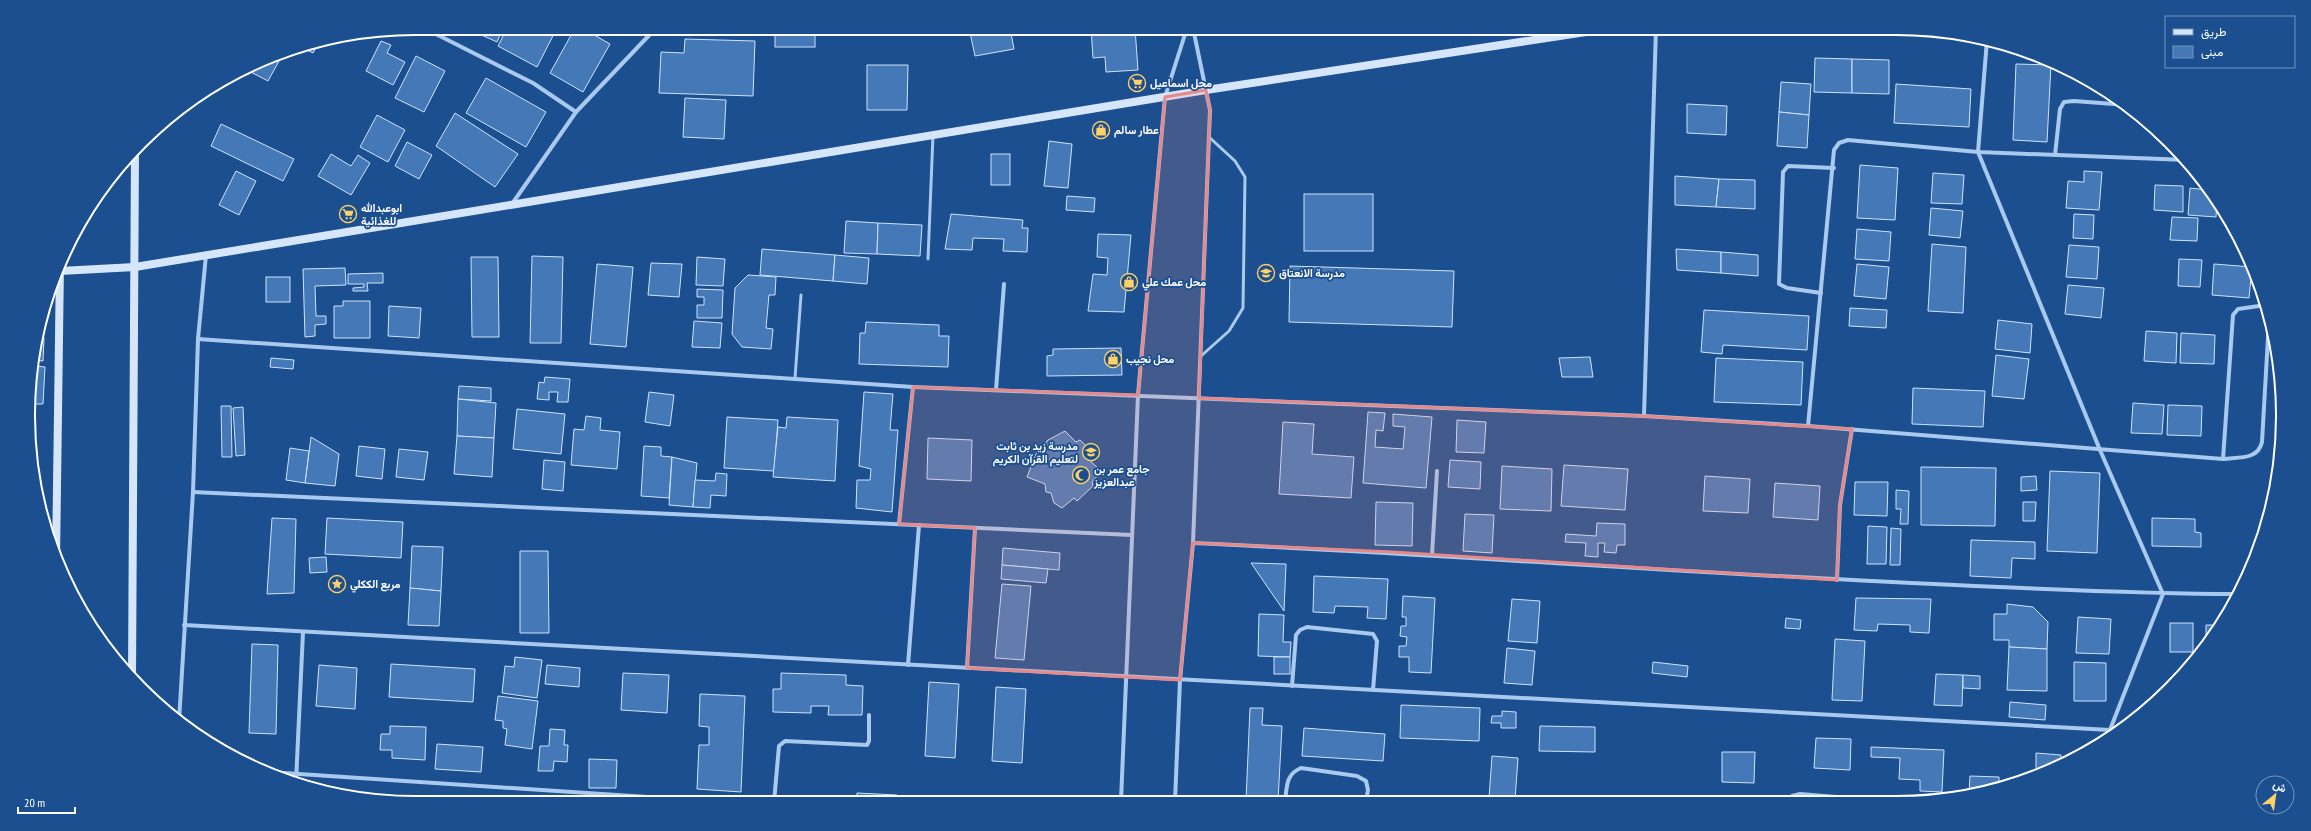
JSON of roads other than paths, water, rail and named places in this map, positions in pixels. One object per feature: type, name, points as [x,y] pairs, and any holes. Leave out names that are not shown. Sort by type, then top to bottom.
[{"type":"street","points":[[438,35],[533,83],[576,112]]},
{"type":"street","points":[[511,205],[576,112],[649,35]]},
{"type":"street","points":[[1121,796],[1138,396],[1165,97],[1185,35]]},
{"type":"street","points":[[1175,796],[1180,680],[1193,543],[1210,110],[1194,35]]},
{"type":"street","points":[[65,268],[135,267],[206,254],[1206,90],[1554,35]]},
{"type":"street","points":[[1644,416],[1656,35]]},
{"type":"street","points":[[1987,46],[1978,152],[2100,450],[2163,594],[2110,730]]},
{"type":"street","points":[[2055,155],[2060,109],[2064,102],[2074,100],[2113,104]]},
{"type":"street","points":[[1808,426],[1834,168],[1834,150],[1839,143],[1848,140],[1978,152],[2177,160]]},
{"type":"street","points":[[132,669],[135,158]]},
{"type":"street","points":[[1821,293],[1787,288],[1779,284],[1783,172],[1788,166],[1795,165],[1834,168]]},
{"type":"street","points":[[179,713],[193,492],[198,339],[206,254]]},
{"type":"street","points":[[56,541],[60,281]]},
{"type":"street","points":[[996,390],[1004,284]]},
{"type":"street","points":[[2223,459],[2233,315],[2238,309],[2260,306]]},
{"type":"street","points":[[198,339],[913,387],[1644,416],[1852,429],[2223,459],[2255,454],[2260,450],[2268,336]]},
{"type":"street","points":[[899,524],[913,387]]},
{"type":"street","points":[[1837,580],[1840,505],[1852,429]]},
{"type":"street","points":[[1432,554],[1437,471]]},
{"type":"street","points":[[193,492],[1132,535]]},
{"type":"street","points":[[908,665],[919,525]]},
{"type":"street","points":[[967,668],[975,528]]},
{"type":"street","points":[[1193,543],[1432,554],[1837,580],[2163,594],[2232,594]]},
{"type":"street","points":[[184,625],[2110,730]]},
{"type":"street","points":[[1292,686],[1296,635],[1300,630],[1307,627],[1373,634],[1377,641],[1373,690]]},
{"type":"street","points":[[296,774],[303,632]]},
{"type":"street","points":[[775,796],[779,746],[785,741],[867,744],[869,741],[870,715]]},
{"type":"street","points":[[1286,796],[1288,778],[1293,771],[1301,768],[1357,776],[1366,781],[1368,790],[1367,796]]},
{"type":"street","points":[[286,773],[632,796]]},
{"type":"street","points":[[1792,796],[1800,794],[1824,796]]},
{"type":"lane","points":[[928,259],[933,135]]},
{"type":"lane","points":[[1200,356],[1229,331],[1243,308],[1245,177],[1235,161],[1209,137]]},
{"type":"lane","points":[[795,378],[801,295]]},
{"type":"place","name":"محل اسماعيل","points":[[1137,83]]},
{"type":"place","name":"عطار سالم","points":[[1101,130]]},
{"type":"place","name":"ابوعبدالله للغذائية","points":[[348,214]]},
{"type":"place","name":"مدرسة الانعتاق","points":[[1266,273]]},
{"type":"place","name":"محل عمك علي","points":[[1129,282]]},
{"type":"place","name":"محل نجيب","points":[[1113,359]]},
{"type":"place","name":"مدرسة زيد بن ثابت لتعليم القرآن الكريم","points":[[1091,452]]},
{"type":"place","name":"جامع عمر بن عبدالعزيز","points":[[1081,475]]},
{"type":"place","name":"مربع الككلي","points":[[337,584]]}]
